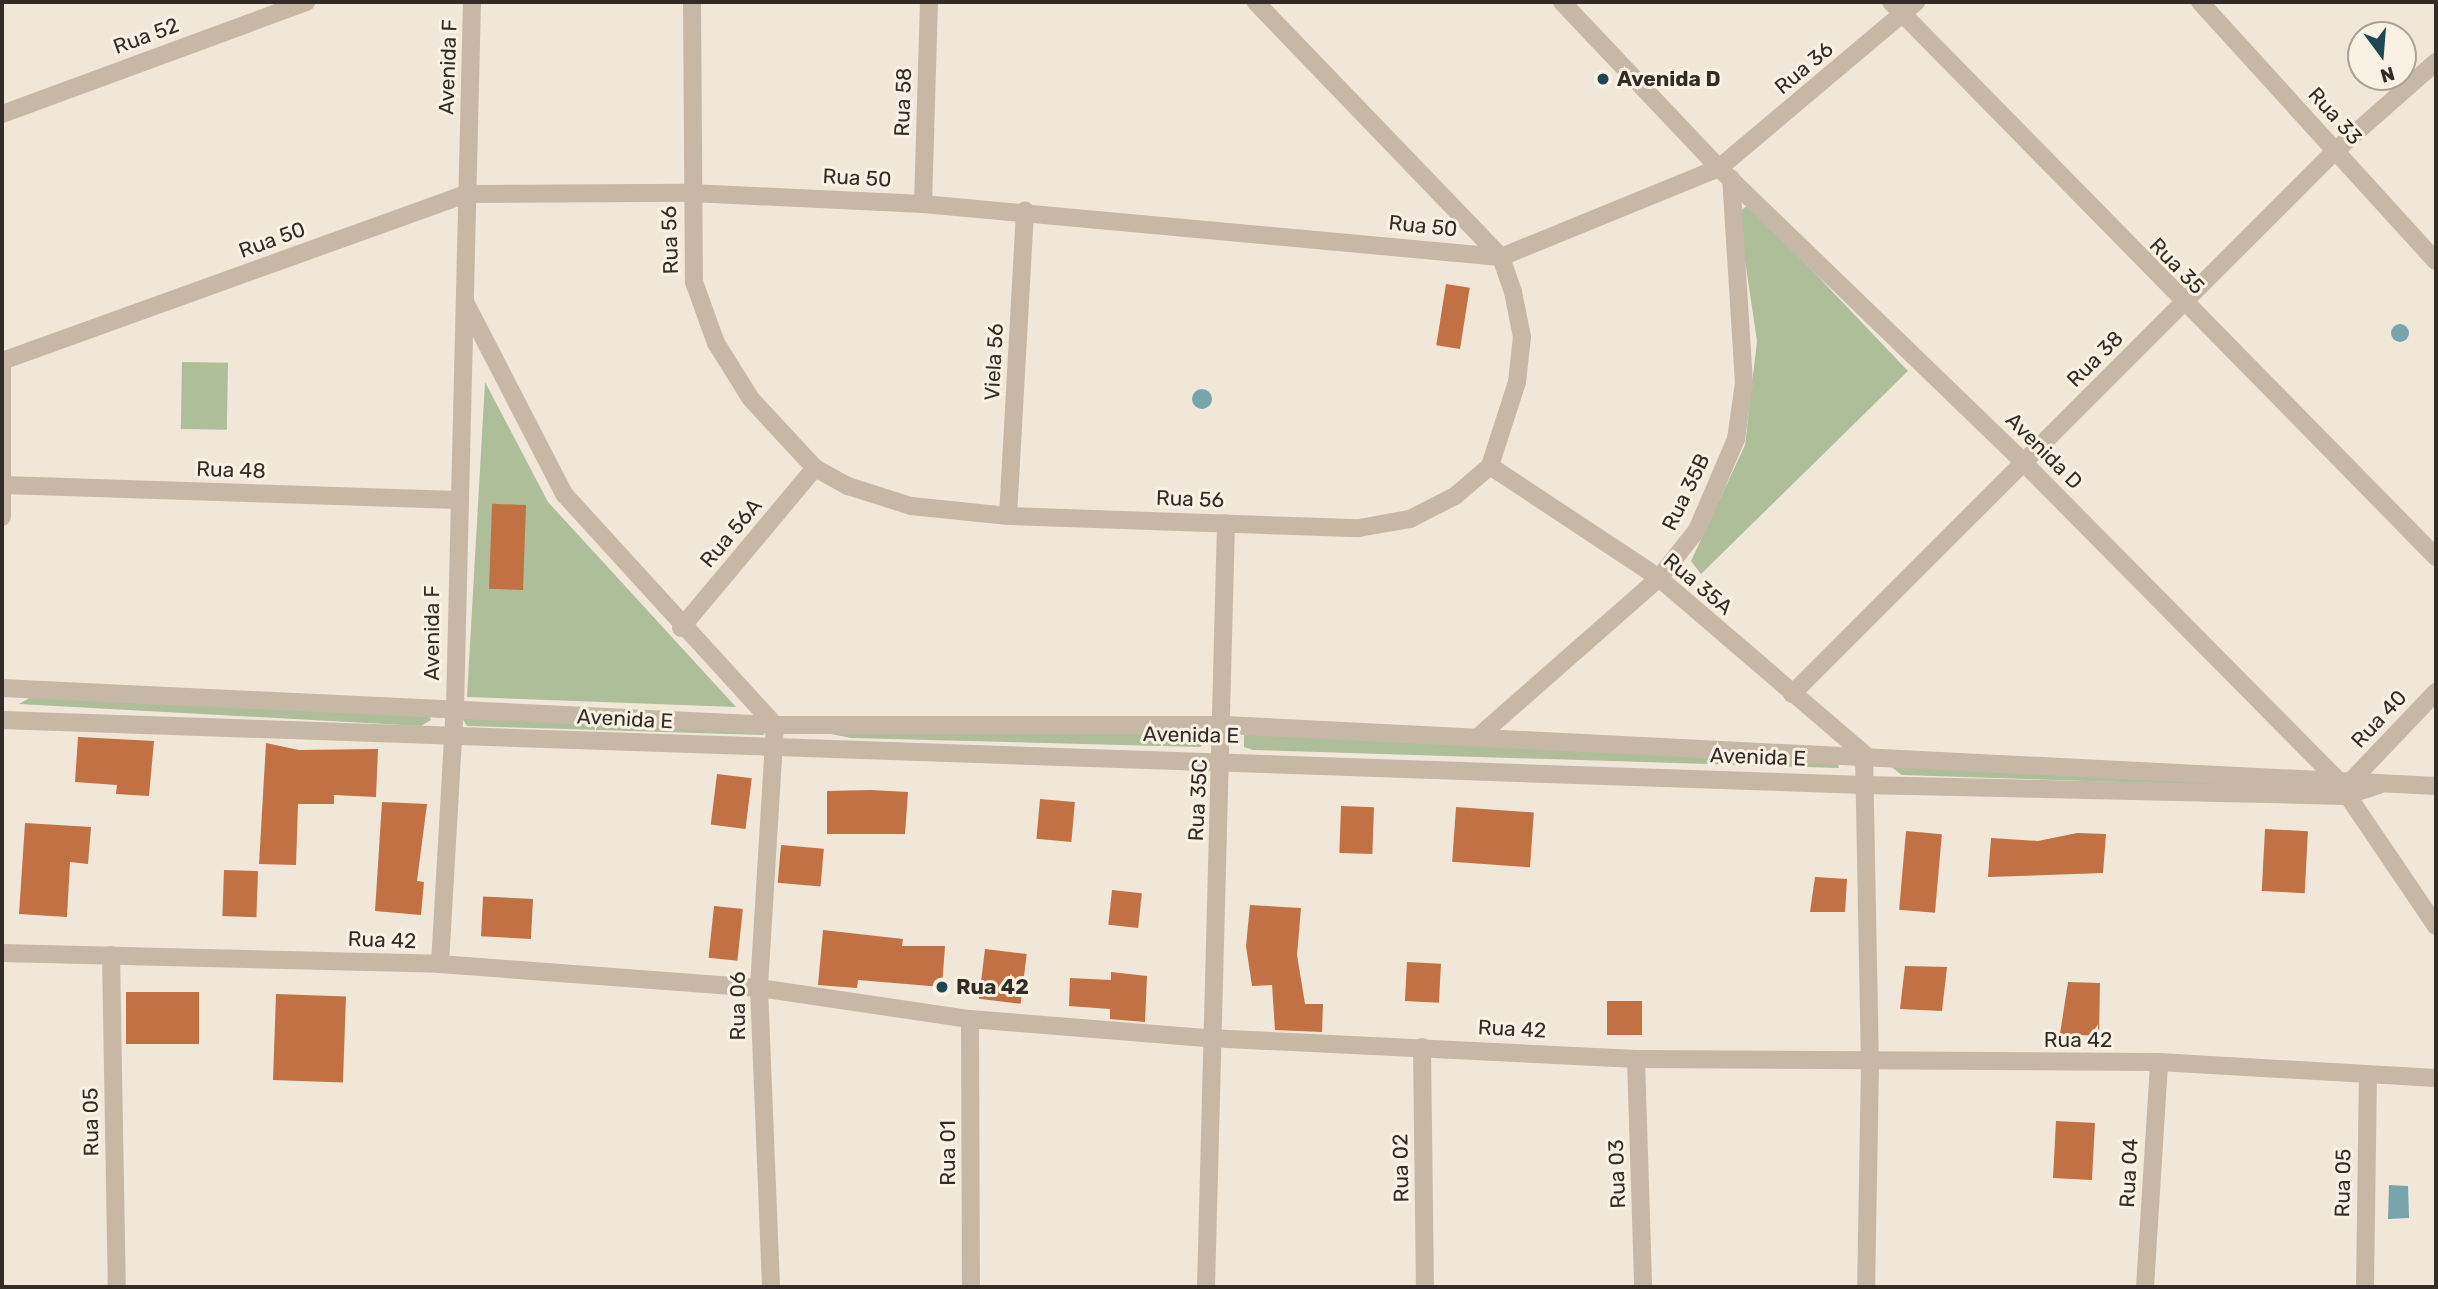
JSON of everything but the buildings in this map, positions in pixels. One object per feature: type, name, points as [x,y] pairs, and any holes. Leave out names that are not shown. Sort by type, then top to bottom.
[{"type":"street","name":"Rua 52","points":[[2,114],[306,2]]},
{"type":"street","name":"Avenida F","points":[[440,964],[455,707],[456,500],[465,302],[472,2]]},
{"type":"street","name":"Rua 56","points":[[692,2],[691,193],[694,282],[716,344],[751,399],[815,468],[848,486],[911,506],[1008,516],[1359,528],[1410,519],[1455,496],[1490,466]]},
{"type":"street","name":"Rua 58","points":[[923,204],[929,2]]},
{"type":"street","points":[[1256,2],[1501,257],[1522,337],[1517,382],[1490,466]]},
{"type":"street","name":"Avenida D","points":[[1562,2],[1725,173],[2024,463],[2335,777],[2345,796],[2436,926]]},
{"type":"street","name":"Rua 35","points":[[1891,2],[2182,303],[2436,557]]},
{"type":"street","name":"Rua 36","points":[[1725,173],[1916,2]]},
{"type":"street","name":"Rua 33","points":[[2200,2],[2436,261]]},
{"type":"street","name":"Rua 38","points":[[1792,694],[2335,151],[2436,62]]},
{"type":"street","name":"Rua 50","points":[[2,361],[467,194],[691,193],[1025,210],[1501,257],[1725,173]]},
{"type":"street","name":"Rua 35B","points":[[1478,737],[1659,578],[1697,530],[1736,439],[1745,327],[1725,173]]},
{"type":"street","name":"Viela 56","points":[[1008,516],[1025,210]]},
{"type":"street","name":"Avenida F","points":[[465,302],[564,494],[681,628],[775,725]]},
{"type":"street","points":[[2,361],[2,517]]},
{"type":"street","name":"Rua 35A","points":[[1490,466],[1659,578],[1864,754]]},
{"type":"street","name":"Rua 56A","points":[[681,628],[815,468]]},
{"type":"street","name":"Rua 48","points":[[4,485],[456,500]]},
{"type":"street","name":"Rua 35C","points":[[1206,1287],[1208,1038],[1225,725],[1226,523]]},
{"type":"street","name":"Avenida E","points":[[2,688],[455,707],[775,725],[1225,725],[2335,777],[2354,778],[2378,785],[2436,786]]},
{"type":"street","name":"Rua 40","points":[[2354,778],[2436,692]]},
{"type":"street","name":"Avenida E","points":[[2,720],[453,733],[775,750],[1223,758],[1864,785],[2345,796],[2378,785]]},
{"type":"street","name":"Rua 06","points":[[771,1287],[759,988],[775,725]]},
{"type":"street","points":[[1864,754],[1870,1064],[1866,1287]]},
{"type":"street","points":[[2179,770],[2180,792]]},
{"type":"street","name":"Rua 42","points":[[2,953],[440,964],[759,988],[970,1019],[1208,1038],[1636,1059],[1870,1064],[2159,1062],[2368,1079],[2436,1079]]},
{"type":"street","name":"Rua 05","points":[[111,955],[117,1287]]},
{"type":"street","name":"Rua 01","points":[[970,1019],[971,1287]]},
{"type":"street","name":"Rua 02","points":[[1422,1047],[1425,1287]]},
{"type":"street","name":"Rua 03","points":[[1636,1059],[1643,1287]]},
{"type":"street","name":"Rua 04","points":[[2146,1287],[2159,1062]]},
{"type":"street","name":"Rua 05","points":[[2365,1287],[2368,1079]]},
{"type":"green space","points":[[1749,204],[1908,371],[1701,574],[1691,561],[1745,445],[1757,341],[1738,213]]},
{"type":"green space","points":[[182,362],[228,363],[227,430],[181,429]]},
{"type":"green space","points":[[485,382],[548,502],[736,707],[467,697]]},
{"type":"green space","points":[[33,696],[429,715],[431,720],[421,726],[19,704]]},
{"type":"green space","points":[[462,718],[763,733],[764,735],[467,726]]},
{"type":"green space","points":[[816,731],[1180,734],[1206,742],[1200,747],[851,738]]},
{"type":"green space","points":[[1244,733],[1838,764],[1839,768],[1253,750],[1244,747]]},
{"type":"green space","points":[[1890,766],[2310,788],[1902,775]]},
{"type":"water","points":[[2396,324],[2404,324],[2409,333],[2407,340],[2396,342],[2391,337],[2391,329]]},
{"type":"water","points":[[1202,389],[1209,392],[1212,399],[1209,406],[1202,409],[1195,406],[1192,399],[1195,392]]},
{"type":"water","points":[[2389,1185],[2408,1186],[2409,1218],[2388,1219]]},
{"type":"place","name":"Avenida D","points":[[1603,79]]},
{"type":"place","name":"Rua 42","points":[[942,987]]}]
